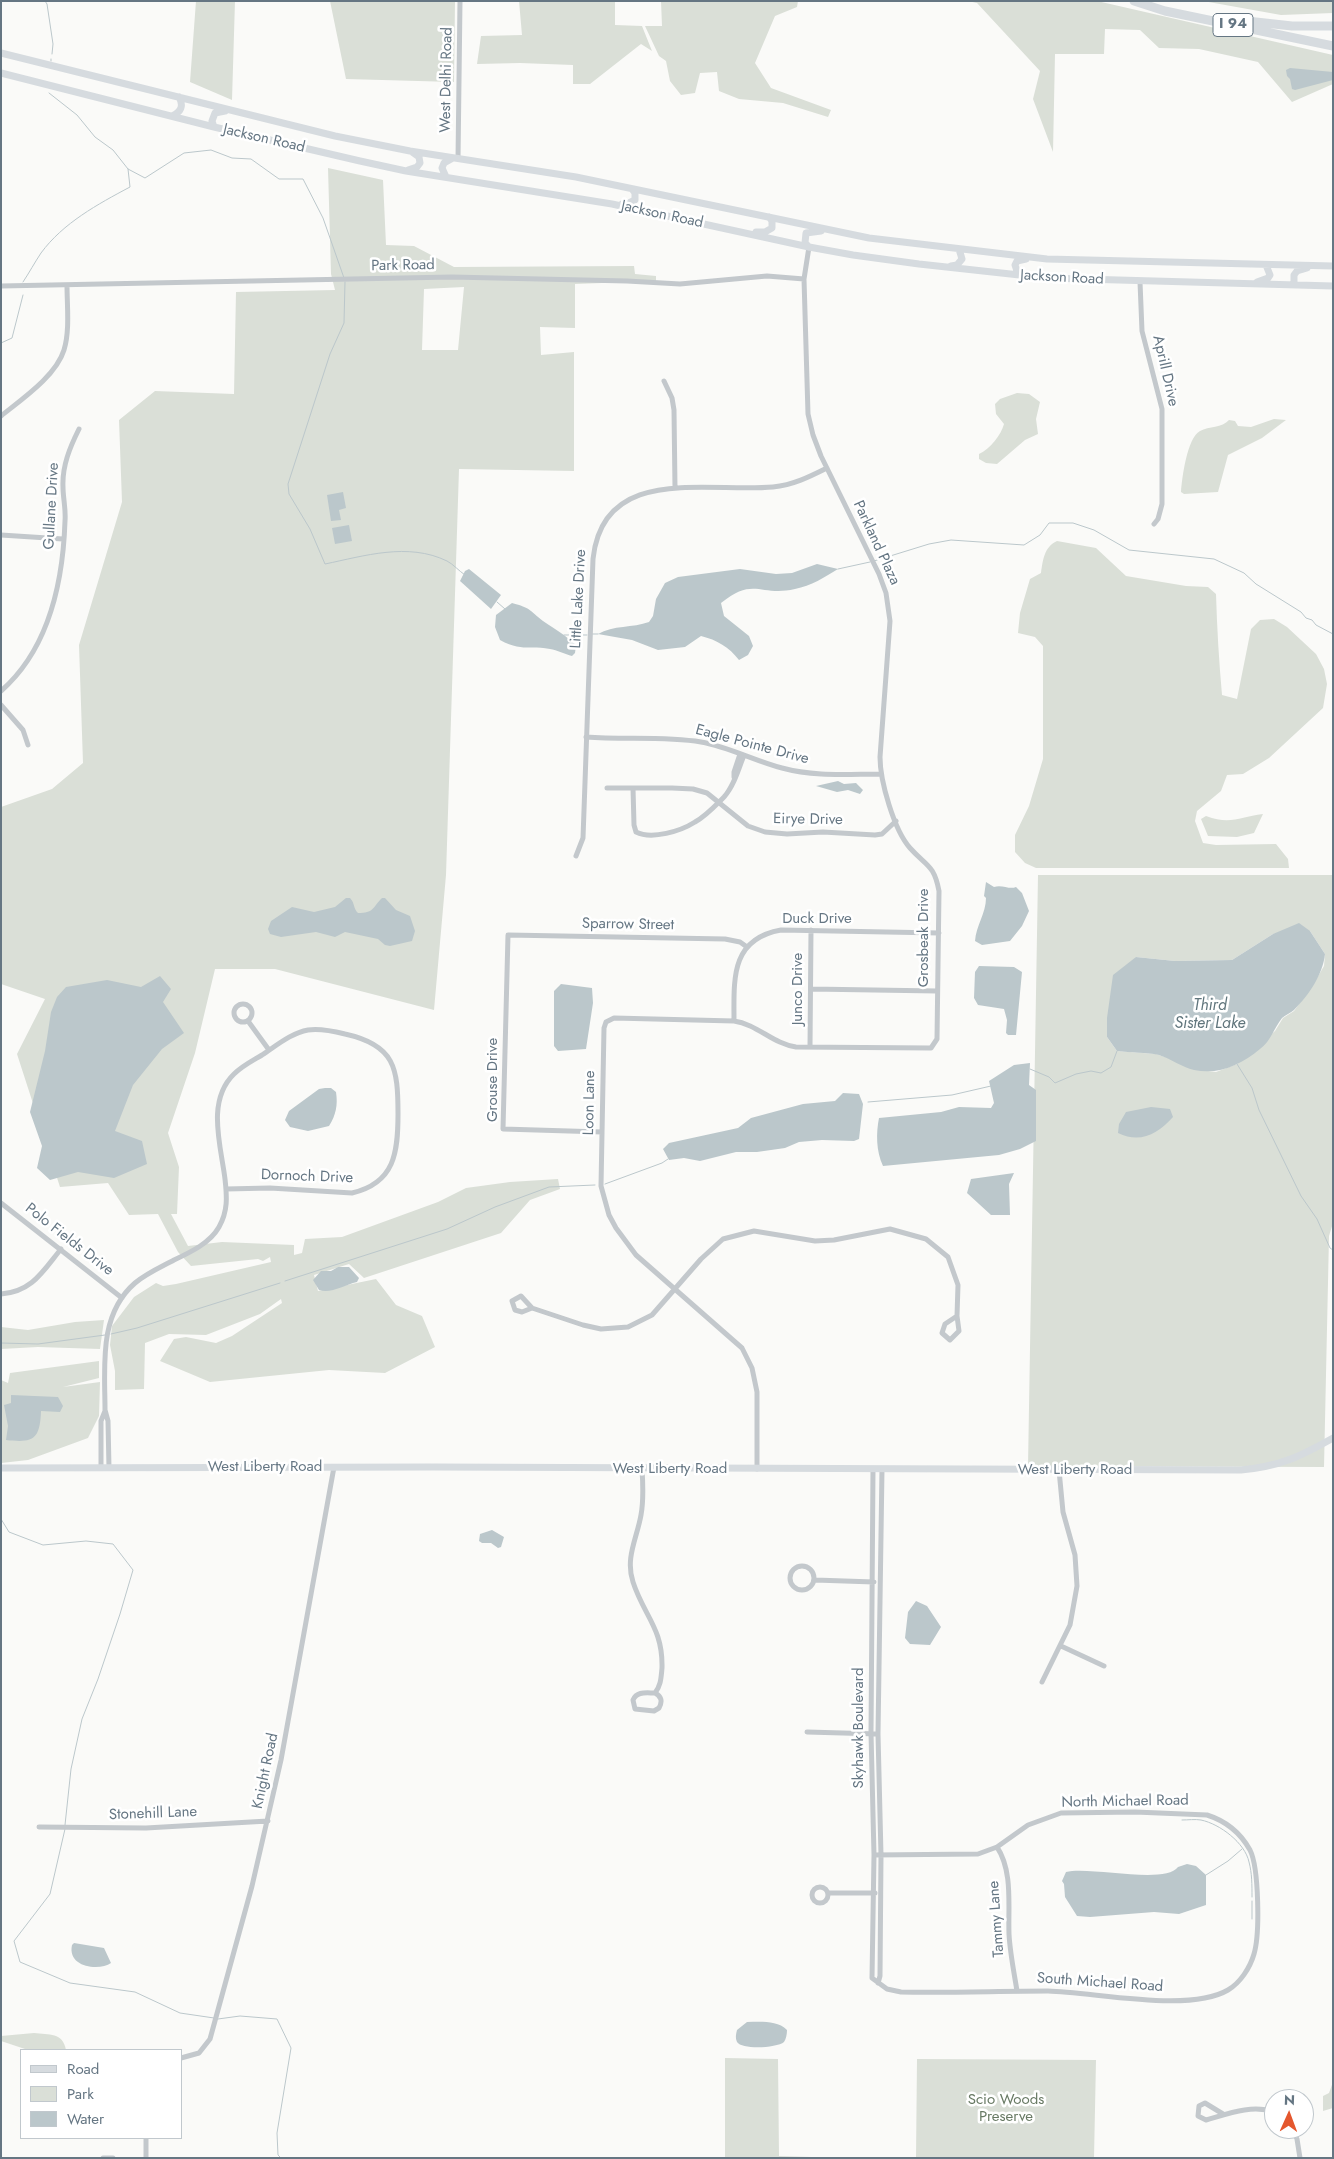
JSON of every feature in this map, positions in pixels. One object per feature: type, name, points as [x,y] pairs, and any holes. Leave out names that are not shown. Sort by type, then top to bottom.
[{"type":"highway","name":"I 94","points":[[1134,1],[1165,10],[1333,46]]},
{"type":"highway","points":[[1142,1],[1264,24],[1333,26]]},
{"type":"main road","name":"Jackson Road","points":[[1,54],[335,136],[456,159],[576,177],[869,238],[1046,258],[1266,266],[1333,266]]},
{"type":"main road","name":"Jackson Road","points":[[1,73],[214,127],[406,171],[612,204],[809,248],[946,268],[1023,276],[1140,282],[1333,286]]},
{"type":"main road","points":[[171,116],[182,109],[182,102],[178,97]]},
{"type":"main road","points":[[214,127],[212,122],[215,113],[232,111]]},
{"type":"main road","points":[[406,171],[418,167],[420,163],[419,157],[410,151]]},
{"type":"main road","points":[[446,177],[442,168],[444,163],[456,159]]},
{"type":"main road","points":[[612,204],[632,202],[636,197],[632,189]]},
{"type":"main road","points":[[738,232],[769,231],[773,225],[769,217]]},
{"type":"main road","points":[[809,248],[805,243],[806,233],[831,230]]},
{"type":"main road","points":[[946,268],[961,263],[962,255],[960,249]]},
{"type":"main road","points":[[1023,276],[1015,268],[1017,261],[1046,258]]},
{"type":"main road","points":[[1246,284],[1268,278],[1270,271],[1266,266]]},
{"type":"main road","points":[[1294,284],[1294,275],[1297,271],[1317,266]]},
{"type":"main road","name":"West Liberty Road","points":[[1,1468],[334,1467],[1241,1470],[1287,1462],[1333,1438]]},
{"type":"street","name":"West Delhi Road","points":[[456,159],[460,1]]},
{"type":"street","name":"Parkland Plaza","points":[[809,248],[804,279],[807,407],[813,435],[827,468],[869,553],[886,593],[890,622],[880,757],[881,774],[887,798],[896,821]]},
{"type":"street","name":"Park Road","points":[[1,286],[452,277],[680,284],[767,276],[804,279]]},
{"type":"street","name":"Aprill Drive","points":[[1140,282],[1142,331],[1162,409],[1162,504],[1158,519],[1154,524]]},
{"type":"street","points":[[1,416],[51,373],[59,361],[67,336],[67,285]]},
{"type":"street","points":[[664,381],[672,398],[674,410],[675,488]]},
{"type":"street","name":"Gullane Drive","points":[[1,691],[12,681],[40,641],[55,597],[66,520],[63,473],[67,455],[79,429]]},
{"type":"street","name":"Little Lake Drive","points":[[576,856],[583,838],[593,559],[598,530],[606,519],[628,499],[652,491],[675,488],[774,486],[798,482],[827,468]]},
{"type":"street","points":[[1,536],[63,539]]},
{"type":"street","points":[[1,706],[22,730],[28,745]]},
{"type":"street","name":"Eagle Pointe Drive","points":[[586,737],[703,742],[800,773],[819,775],[881,774]]},
{"type":"street","points":[[633,788],[634,825],[636,832],[643,835],[661,834],[678,829],[695,822],[724,797],[734,778],[734,772],[742,755]]},
{"type":"street","name":"Eirye Drive","points":[[607,788],[693,789],[707,793],[748,826],[765,832],[787,834],[823,832],[875,835],[882,834],[896,821]]},
{"type":"street","name":"Grosbeak Drive","points":[[896,821],[900,834],[910,848],[924,860],[936,875],[939,891],[937,1039]]},
{"type":"street","name":"Junco Drive","points":[[810,1047],[811,930]]},
{"type":"street","name":"Duck Drive","points":[[746,946],[763,935],[774,931],[939,933]]},
{"type":"street","name":"Sparrow Street","points":[[508,935],[725,939],[740,942],[746,946]]},
{"type":"street","name":"Grouse Drive","points":[[508,935],[503,1129],[602,1132]]},
{"type":"street","points":[[734,1020],[735,972],[746,946]]},
{"type":"street","points":[[811,989],[937,991]]},
{"type":"street","name":"Loon Lane","points":[[757,1469],[756,1392],[752,1368],[742,1348],[636,1255],[624,1241],[609,1215],[601,1186],[604,1028],[606,1022],[614,1018],[734,1020],[743,1022],[783,1045],[810,1047],[931,1048],[937,1039]]},
{"type":"street","points":[[248,1021],[269,1050]]},
{"type":"street","name":"Dornoch Drive","points":[[105,1468],[108,1421],[105,1410],[106,1332],[122,1298],[134,1284],[147,1274],[208,1240],[223,1220],[227,1198],[218,1123],[218,1107],[220,1095],[232,1076],[294,1034],[307,1030],[320,1029],[362,1038],[381,1048],[395,1070],[398,1086],[398,1143],[393,1164],[376,1184],[365,1190],[352,1192],[263,1188],[226,1189]]},
{"type":"street","name":"Polo Fields Drive","points":[[1,1204],[122,1298]]},
{"type":"street","points":[[532,1308],[522,1312],[515,1310],[512,1301],[521,1296],[532,1308],[601,1329],[628,1327],[652,1315],[676,1290],[701,1259],[723,1239],[754,1231],[815,1241],[834,1240],[890,1228],[926,1238],[948,1257],[958,1285],[957,1316],[959,1331],[950,1340],[942,1333],[946,1324],[957,1316]]},
{"type":"street","points":[[1,1294],[15,1293],[26,1288],[38,1278],[61,1249]]},
{"type":"street","name":"Knight Road","points":[[182,2058],[199,2053],[210,2039],[268,1821],[296,1688],[334,1467]]},
{"type":"street","points":[[642,1469],[643,1495],[641,1514],[631,1551],[630,1566],[633,1581],[661,1643],[661,1678],[655,1693]]},
{"type":"street","name":"Skyhawk Boulevard","points":[[873,1469],[871,1733],[874,1855],[872,1978],[878,1983],[880,1976],[881,1855],[878,1734],[882,1469]]},
{"type":"street","points":[[1042,1682],[1061,1646],[1072,1619],[1076,1599],[1077,1574],[1075,1554],[1063,1512],[1059,1470]]},
{"type":"street","points":[[803,1565],[812,1573],[815,1580],[808,1589],[798,1590],[793,1584],[790,1572],[797,1566],[803,1565]]},
{"type":"street","points":[[815,1580],[880,1582]]},
{"type":"street","points":[[1061,1646],[1104,1666]]},
{"type":"street","points":[[655,1693],[659,1695],[661,1700],[659,1708],[654,1711],[635,1709],[633,1700],[635,1695],[655,1693]]},
{"type":"street","points":[[807,1732],[878,1734]]},
{"type":"street","name":"North Michael Road","points":[[874,1855],[978,1854],[997,1847],[1028,1825],[1061,1813],[1196,1814],[1216,1818],[1226,1823],[1241,1836],[1252,1857],[1256,1878],[1256,1941]]},
{"type":"street","name":"Stonehill Lane","points":[[39,1827],[146,1828],[268,1821]]},
{"type":"street","name":"Tammy Lane","points":[[997,1847],[1004,1862],[1008,1891],[1010,1942],[1016,1991]]},
{"type":"street","points":[[830,1893],[880,1893]]},
{"type":"street","name":"South Michael Road","points":[[878,1983],[893,1991],[910,1992],[1076,1992],[1148,2000],[1200,1999],[1228,1990],[1240,1981],[1254,1956],[1256,1941]]},
{"type":"street","points":[[1223,2114],[1205,2103],[1199,2106],[1198,2110],[1198,2116],[1206,2120],[1223,2114],[1264,2109]]},
{"type":"street","points":[[146,2139],[146,2158]]},
{"type":"street","points":[[1297,2139],[1300,2158]]},
{"type":"street","points":[[103,2158],[113,2158]]},
{"type":"green space","points":[[196,1],[235,1],[232,100],[190,82]]},
{"type":"green space","points":[[330,1],[455,1],[454,82],[346,79]]},
{"type":"green space","points":[[519,1],[615,1],[615,25],[642,26],[652,51],[641,44],[590,84],[573,84],[573,65],[477,64],[481,36],[522,35]]},
{"type":"green space","points":[[661,1],[798,1],[797,7],[775,16],[755,63],[771,88],[831,110],[828,117],[783,103],[739,99],[719,91],[717,72],[700,73],[695,93],[681,95],[670,81],[666,61],[659,56],[645,26],[662,26]]},
{"type":"green space","points":[[968,1],[1097,1],[1333,55],[1333,84],[1292,102],[1258,62],[1199,49],[1159,48],[1140,30],[1105,29],[1104,54],[1055,54],[1053,152],[1033,99],[1040,71],[977,3]]},
{"type":"green space","points":[[1203,1],[1333,1],[1333,13],[1281,15]]},
{"type":"green space","points":[[328,168],[383,180],[386,245],[414,246],[454,267],[634,266],[635,274],[656,276],[656,281],[575,284],[575,328],[540,327],[541,355],[574,352],[574,471],[459,469],[446,875],[434,1010],[275,969],[215,969],[195,1053],[168,1133],[179,1167],[177,1214],[171,1214],[188,1246],[222,1242],[294,1245],[294,1255],[302,1253],[305,1239],[342,1237],[438,1202],[466,1188],[510,1182],[558,1179],[560,1189],[530,1200],[501,1233],[364,1278],[349,1264],[314,1275],[318,1291],[376,1279],[396,1305],[422,1316],[435,1347],[385,1373],[329,1370],[210,1382],[160,1361],[174,1339],[186,1337],[216,1343],[232,1336],[282,1303],[281,1299],[260,1314],[206,1335],[169,1334],[145,1343],[144,1389],[115,1390],[115,1371],[110,1345],[112,1326],[134,1297],[156,1283],[163,1286],[176,1284],[271,1262],[270,1257],[263,1261],[258,1259],[191,1266],[178,1252],[158,1214],[129,1215],[108,1183],[60,1187],[17,1054],[45,999],[1,984],[1,807],[52,789],[83,763],[79,645],[122,502],[119,420],[155,391],[234,394],[236,292],[335,290],[331,274]],"holes":[[[464,287],[458,350],[422,350],[424,289]]]},
{"type":"green space","points":[[1017,393],[1029,394],[1040,402],[1036,419],[1038,434],[1025,440],[997,464],[986,463],[979,459],[979,454],[994,441],[1004,424],[996,414],[995,404],[1000,399]]},
{"type":"green space","points":[[1274,419],[1286,420],[1262,438],[1228,455],[1218,492],[1184,494],[1181,492],[1184,468],[1189,450],[1195,435],[1200,431],[1226,423],[1229,420],[1235,421],[1238,426],[1251,427]]},
{"type":"green space","points":[[1057,541],[1096,548],[1126,576],[1186,586],[1208,587],[1216,594],[1222,695],[1237,699],[1251,629],[1260,620],[1274,619],[1287,627],[1316,654],[1324,669],[1327,684],[1323,708],[1269,758],[1243,774],[1227,775],[1221,791],[1197,811],[1195,821],[1203,843],[1216,845],[1276,844],[1288,859],[1289,868],[1036,868],[1025,863],[1015,852],[1015,835],[1029,806],[1043,759],[1043,646],[1035,637],[1018,633],[1020,613],[1030,579],[1041,573],[1047,550]]},
{"type":"green space","points":[[1263,814],[1254,833],[1237,837],[1208,836],[1201,819],[1206,816],[1214,819],[1235,820]]},
{"type":"green space","points":[[1038,875],[1333,875],[1333,1223],[1329,1236],[1324,1467],[1028,1466]],"holes":[[[1310,931],[1325,954],[1324,966],[1294,1011],[1283,1018],[1275,1031],[1237,1064],[1216,1072],[1193,1069],[1156,1054],[1117,1051],[1107,1037],[1136,957],[1175,961],[1232,960],[1273,934]]]},
{"type":"green space","points":[[104,1320],[100,1349],[38,1347],[1,1349],[1,1327],[28,1330],[75,1322]]},
{"type":"green space","points":[[99,1361],[99,1378],[63,1387],[100,1382],[99,1416],[88,1438],[28,1460],[1,1463],[1,1380],[8,1383],[10,1373]]},
{"type":"green space","points":[[34,2033],[54,2035],[62,2040],[66,2049],[25,2049],[1,2041],[1,2036]]},
{"type":"green space","points":[[725,2058],[778,2059],[779,2156],[844,2158],[725,2158]]},
{"type":"green space","name":"Scio Woods Preserve","points":[[917,2059],[1096,2060],[1094,2158],[916,2158]]},
{"type":"green space","points":[[1333,2082],[1333,2108],[1323,2111],[1323,2096],[1329,2093]]},
{"type":"water","points":[[1290,68],[1333,72],[1333,80],[1295,90],[1292,89],[1290,79],[1287,76],[1286,70]]},
{"type":"water","points":[[343,492],[346,508],[339,510],[341,520],[331,521],[327,495]]},
{"type":"water","points":[[349,525],[352,541],[335,544],[332,528]]},
{"type":"water","points":[[817,564],[838,569],[818,581],[801,588],[783,591],[750,589],[732,595],[721,603],[724,616],[749,636],[753,646],[748,655],[739,660],[722,645],[701,636],[685,647],[658,650],[632,640],[598,634],[610,629],[649,622],[653,616],[656,599],[665,583],[678,577],[740,569],[776,574],[792,573]]},
{"type":"water","points":[[469,569],[501,595],[491,609],[460,581],[465,571]]},
{"type":"water","points":[[512,603],[523,606],[568,638],[576,645],[575,653],[572,656],[550,649],[514,646],[500,640],[495,627],[496,615]]},
{"type":"water","points":[[838,781],[844,784],[856,783],[863,790],[860,794],[848,790],[837,792],[816,786]]},
{"type":"water","points":[[986,882],[994,887],[1016,887],[1022,893],[1029,911],[1022,926],[1010,941],[982,945],[975,941],[986,904],[984,896]]},
{"type":"water","points":[[346,898],[352,900],[358,913],[363,913],[370,911],[382,898],[385,898],[396,910],[410,916],[415,931],[412,941],[390,946],[385,945],[378,939],[345,932],[335,937],[316,932],[281,937],[270,934],[268,929],[271,921],[292,907],[314,912],[335,907]]},
{"type":"water","name":"Third Sister Lake","points":[[1299,923],[1310,931],[1325,954],[1324,962],[1310,991],[1300,1004],[1282,1018],[1264,1046],[1245,1060],[1221,1070],[1194,1070],[1159,1055],[1117,1051],[1107,1037],[1107,1018],[1113,975],[1136,957],[1175,961],[1232,960],[1273,934]]},
{"type":"water","points":[[979,966],[1014,967],[1022,972],[1016,1035],[1008,1035],[1006,1033],[1007,1020],[1004,1009],[978,1005],[974,998],[975,972]]},
{"type":"water","points":[[160,976],[171,989],[163,1002],[184,1033],[162,1049],[133,1085],[115,1131],[142,1141],[147,1164],[114,1178],[78,1172],[50,1180],[37,1168],[42,1146],[30,1112],[45,1051],[51,1012],[57,997],[66,987],[107,980],[141,987]]},
{"type":"water","points":[[561,984],[592,988],[593,1003],[586,1049],[558,1051],[554,1046],[554,991]]},
{"type":"water","points":[[1030,1063],[1029,1085],[1036,1090],[1036,1141],[1020,1149],[999,1155],[883,1166],[877,1142],[879,1118],[941,1112],[959,1107],[991,1108],[994,1103],[989,1081],[1014,1065]]},
{"type":"water","points":[[331,1088],[336,1092],[337,1097],[336,1110],[329,1126],[308,1131],[290,1127],[285,1120],[289,1111],[319,1089]]},
{"type":"water","points":[[843,1093],[859,1094],[863,1104],[859,1139],[854,1141],[822,1140],[799,1142],[785,1148],[757,1152],[736,1152],[700,1161],[684,1158],[669,1160],[663,1149],[669,1143],[738,1128],[751,1118],[803,1104],[835,1101]]},
{"type":"water","points":[[1151,1107],[1170,1109],[1173,1117],[1148,1136],[1134,1138],[1118,1133],[1119,1124],[1126,1112]]},
{"type":"water","points":[[1014,1173],[1009,1184],[1010,1215],[991,1215],[967,1193],[971,1179]]},
{"type":"water","points":[[338,1267],[349,1267],[359,1278],[357,1282],[333,1290],[319,1290],[313,1280],[321,1271],[331,1271]]},
{"type":"water","points":[[11,1395],[58,1397],[63,1406],[60,1412],[41,1411],[39,1428],[33,1438],[23,1441],[6,1440],[8,1426],[4,1405],[11,1403]]},
{"type":"water","points":[[492,1530],[504,1537],[501,1547],[498,1548],[491,1543],[479,1541],[480,1534]]},
{"type":"water","points":[[916,1601],[927,1606],[941,1627],[930,1645],[910,1644],[905,1638],[908,1612]]},
{"type":"water","points":[[1187,1864],[1196,1866],[1206,1875],[1206,1905],[1179,1914],[1154,1912],[1090,1917],[1077,1916],[1065,1897],[1062,1881],[1066,1872],[1092,1871],[1158,1875]]},
{"type":"water","points":[[74,1943],[104,1948],[111,1963],[100,1967],[93,1967],[79,1963],[74,1959],[72,1953],[72,1945]]},
{"type":"water","points":[[747,2022],[768,2022],[783,2027],[787,2030],[785,2041],[767,2047],[740,2045],[736,2039],[737,2030]]},
{"type":"waterway","points":[[45,1],[53,44],[52,54]]},
{"type":"waterway","points":[[49,93],[77,115],[95,137],[113,150],[128,169],[145,178],[184,153],[211,150],[232,158],[251,159],[279,179],[303,179],[323,218],[344,278]]},
{"type":"waterway","points":[[23,282],[41,253],[70,223],[130,187],[128,169]]},
{"type":"waterway","points":[[345,282],[344,323],[330,354],[288,484],[289,494],[310,529],[325,564],[386,552],[417,552],[447,561],[465,575]]},
{"type":"waterway","points":[[1,343],[12,338],[23,295]]},
{"type":"waterway","points":[[874,561],[929,544],[951,540],[1024,545],[1040,535],[1049,523],[1073,523],[1094,530],[1129,550],[1214,559],[1244,573],[1256,584],[1301,612],[1316,625],[1333,634]]},
{"type":"waterway","points":[[838,569],[870,562]]},
{"type":"waterway","points":[[497,602],[505,609]]},
{"type":"waterway","points":[[591,634],[598,634]]},
{"type":"waterway","points":[[564,635],[587,635]]},
{"type":"waterway","points":[[1030,1069],[1049,1077],[1055,1083],[1076,1074],[1091,1071],[1101,1073],[1111,1067],[1117,1051]]},
{"type":"waterway","points":[[1237,1064],[1252,1088],[1259,1110],[1301,1196],[1317,1219],[1330,1248],[1333,1250]]},
{"type":"waterway","points":[[868,1102],[952,1095],[991,1086]]},
{"type":"waterway","points":[[605,1184],[662,1163],[668,1159]]},
{"type":"waterway","points":[[285,1281],[447,1229],[495,1207],[549,1187],[595,1185]]},
{"type":"waterway","points":[[111,1334],[137,1328],[280,1283]]},
{"type":"waterway","points":[[1,1343],[38,1344],[105,1335]]},
{"type":"waterway","points":[[1,1519],[9,1532],[43,1545],[86,1541],[113,1544],[133,1570],[98,1679],[82,1719],[71,1769],[65,1825]]},
{"type":"waterway","points":[[1182,1820],[1208,1822],[1231,1835],[1237,1841],[1247,1855],[1249,1862],[1252,1897]]},
{"type":"waterway","points":[[65,1829],[50,1894],[14,1941],[20,1962],[70,1983],[135,1992],[180,2013],[214,2018]]},
{"type":"waterway","points":[[1206,1875],[1228,1861],[1242,1849]]},
{"type":"waterway","points":[[1252,1901],[1252,1919]]},
{"type":"waterway","points":[[218,2019],[240,2016],[277,2019],[291,2048],[277,2133],[278,2155],[281,2158]]}]
